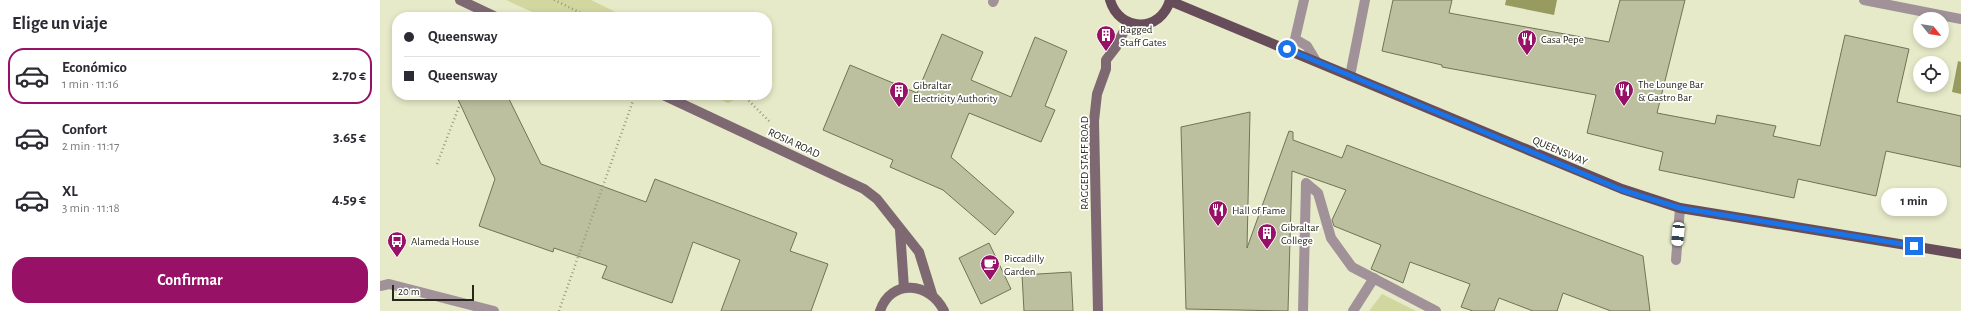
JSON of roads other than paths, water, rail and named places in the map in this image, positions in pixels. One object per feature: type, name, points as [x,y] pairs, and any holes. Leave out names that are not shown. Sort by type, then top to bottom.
[{"type":"main road","points":[[460,0],[485,12]]},
{"type":"main road","points":[[1110,0],[1114,10],[1128,23],[1139,25],[1159,19],[1166,11],[1170,1]]},
{"type":"main road","name":"QUEENSWAY","points":[[1170,1],[1622,190],[1680,208],[1961,254]]},
{"type":"main road","name":"RAGGED STAFF ROAD","points":[[1098,311],[1095,114],[1097,94],[1106,69],[1106,60],[1116,47],[1128,23]]},
{"type":"main road","name":"ROSIA ROAD","points":[[674,100],[864,189],[876,199],[919,252],[932,294],[940,302],[944,311]]},
{"type":"main road","points":[[900,230],[904,288]]},
{"type":"main road","points":[[880,311],[886,299],[894,292],[904,288],[918,288],[932,294]]},
{"type":"street","points":[[1304,0],[1295,39],[1307,46],[1316,61]]},
{"type":"street","points":[[1350,76],[1365,0]]},
{"type":"street","points":[[1864,0],[1961,19]]},
{"type":"street","points":[[1303,311],[1306,183],[1318,193],[1331,238],[1352,267],[1436,311]]},
{"type":"street","points":[[1676,260],[1680,208]]},
{"type":"street","points":[[1354,311],[1374,278]]},
{"type":"street","points":[[380,286],[390,284],[494,311]]},
{"type":"place","name":"Ragged Staff Gates","points":[[1106,52]]},
{"type":"place","name":"Casa Pepe","points":[[1527,56]]},
{"type":"place","name":"The Lounge Bar & Gastro Bar","points":[[1624,107]]},
{"type":"place","name":"Gibraltar Electricity Authority","points":[[899,108]]},
{"type":"place","name":"Hall of Fame","points":[[1218,227]]},
{"type":"place","name":"Gibraltar College","points":[[1267,250]]},
{"type":"place","name":"Alameda House","points":[[397,258]]},
{"type":"place","name":"Piccadilly Garden","points":[[990,281]]}]
